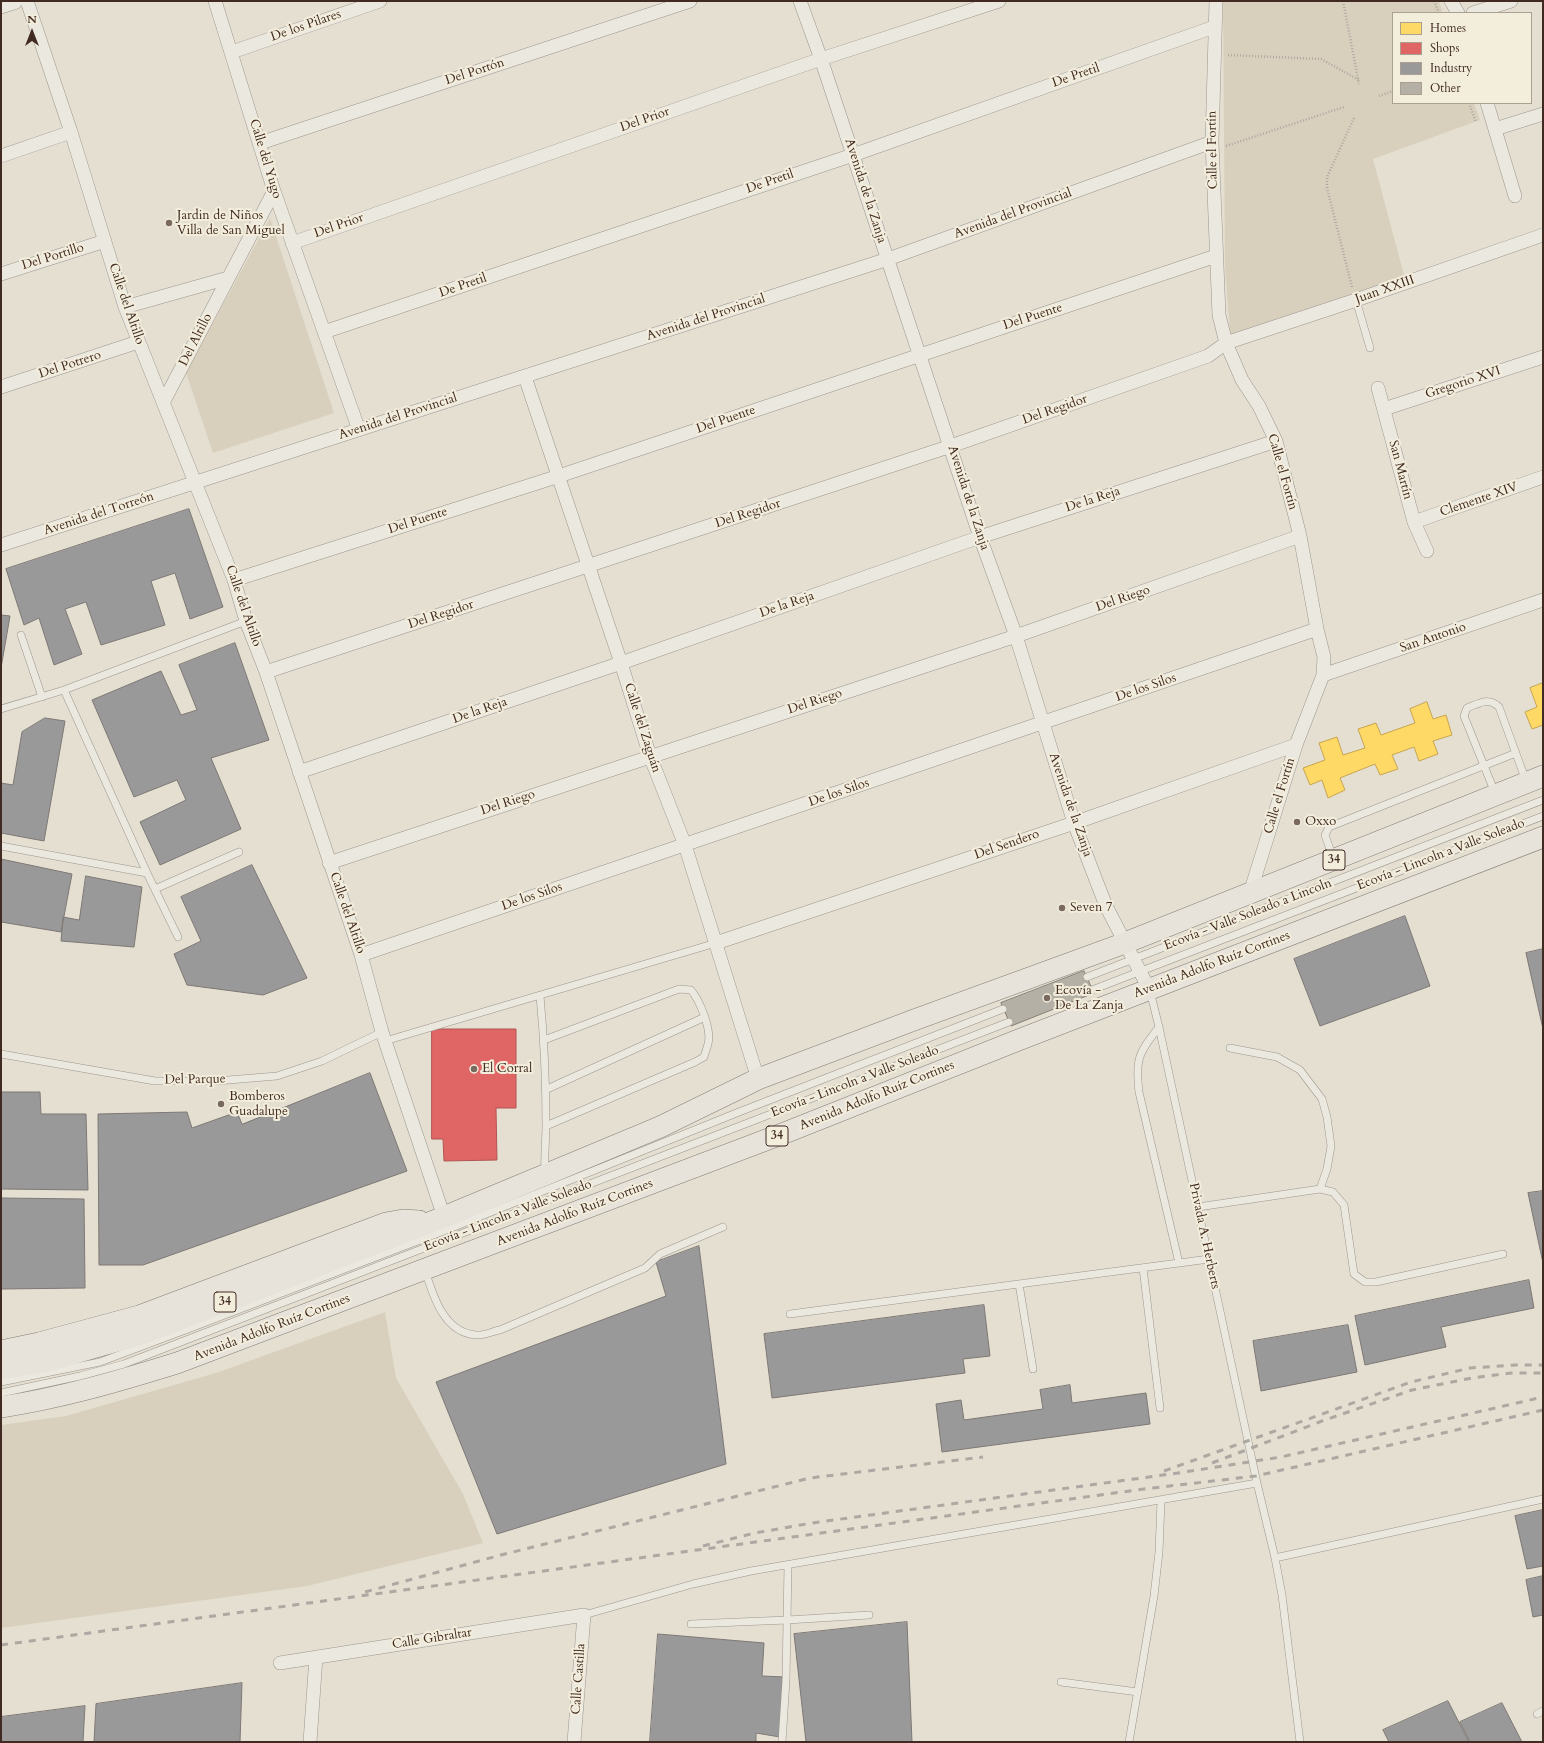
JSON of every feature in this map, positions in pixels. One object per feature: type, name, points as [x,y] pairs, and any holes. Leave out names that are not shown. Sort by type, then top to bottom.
[{"type":"main road","name":"34","points":[[1,1369],[44,1362],[145,1333],[439,1219],[660,1127],[758,1079],[914,1020],[1129,951],[1250,893],[1535,779]]},
{"type":"main road","name":"Avenida Adolfo Ruíz Cortines","points":[[1,1407],[97,1388],[177,1363],[787,1132],[1144,980],[1543,837]]},
{"type":"main road","name":"34","points":[[1,1351],[39,1343],[139,1316],[386,1223],[403,1220],[439,1219]]},
{"type":"street","points":[[1,5],[14,1]]},
{"type":"street","name":"Calle del Altillo","points":[[27,1],[71,132],[125,307],[138,342],[164,401],[234,580],[246,621],[266,672],[298,772],[361,956],[439,1219]]},
{"type":"street","name":"Calle del Yugo","points":[[215,1],[274,191],[359,430]]},
{"type":"street","name":"De los Pilares","points":[[232,52],[380,1]]},
{"type":"street","name":"Del Portón","points":[[260,143],[690,1]]},
{"type":"street","name":"Avenida de la Zanja","points":[[800,1],[821,58],[980,537],[1016,636],[1074,823],[1106,906],[1144,980]]},
{"type":"street","name":"Del Prior","points":[[292,243],[821,58],[999,1]]},
{"type":"street","name":"Calle el Fortín","points":[[1216,1],[1214,27],[1212,146],[1219,315],[1226,343],[1242,380],[1259,406],[1276,441],[1300,536],[1317,629],[1324,657],[1323,675],[1296,745],[1250,893]]},
{"type":"street","points":[[1451,1],[1457,12]]},
{"type":"street","points":[[1476,12],[1511,1]]},
{"type":"street","name":"De Pretil","points":[[324,332],[853,155],[1214,27]]},
{"type":"street","points":[[1487,104],[1514,196]]},
{"type":"street","points":[[1495,129],[1543,114]]},
{"type":"street","points":[[1,156],[71,132]]},
{"type":"street","name":"Avenida del Provincial","points":[[196,483],[888,259],[1212,146]]},
{"type":"street","name":"Del Altillo","points":[[164,401],[274,191]]},
{"type":"street","name":"Juan XXIII","points":[[1226,343],[1356,300],[1543,235]]},
{"type":"street","name":"Del Portillo","points":[[1,274],[105,241]]},
{"type":"street","name":"Del Puente","points":[[234,580],[559,476],[1216,256]]},
{"type":"street","points":[[125,307],[228,278]]},
{"type":"street","name":"Del Potrero","points":[[1,387],[138,342]]},
{"type":"street","name":"Del Regidor","points":[[266,672],[951,446],[1208,356],[1226,343]]},
{"type":"street","name":"Gregorio XVI","points":[[1384,409],[1543,357]]},
{"type":"street","name":"Calle del Zaguán","points":[[525,377],[621,663],[650,756],[685,845],[758,1079]]},
{"type":"street","name":"San Martín","points":[[1378,388],[1414,522],[1426,552]]},
{"type":"street","name":"De la Reja","points":[[298,772],[621,663],[980,537],[1276,441]]},
{"type":"street","name":"Clemente XIV","points":[[1414,522],[1543,477]]},
{"type":"street","name":"Avenida del Torreón","points":[[1,545],[196,483]]},
{"type":"street","name":"Del Riego","points":[[329,862],[1016,636],[1300,536]]},
{"type":"street","name":"San Antonio","points":[[1323,675],[1543,600]]},
{"type":"street","name":"De los Silos","points":[[361,956],[1317,629]]},
{"type":"street","name":"Del Sendero","points":[[716,943],[1074,823],[1296,745]]},
{"type":"street","name":"Calle Gibraltar","points":[[280,1663],[584,1615]]},
{"type":"street","name":"Calle Castilla","points":[[574,1742],[584,1615]]},
{"type":"street","points":[[310,1742],[316,1657]]},
{"type":"lane","points":[[1356,300],[1370,348]]},
{"type":"lane","points":[[1,709],[64,690],[246,621]]},
{"type":"lane","points":[[21,635],[42,697]]},
{"type":"lane","points":[[64,690],[147,873],[178,937]]},
{"type":"lane","points":[[1496,795],[1464,716],[1467,708],[1486,700],[1493,702],[1499,707],[1516,753],[1535,779]]},
{"type":"lane","points":[[1334,860],[1325,835],[1329,827],[1516,753]]},
{"type":"lane","name":"Ecovía - Valle Soleado a Lincoln","points":[[1087,977],[1129,951],[1543,800]]},
{"type":"lane","name":"Ecovía - Lincoln a Valle Soleado","points":[[1092,990],[1144,980],[1543,816]]},
{"type":"lane","points":[[1,846],[147,873]]},
{"type":"lane","points":[[155,889],[239,852]]},
{"type":"lane","name":"Del Parque","points":[[1,1054],[155,1081],[216,1081],[277,1076],[322,1061],[384,1037],[540,996],[716,943]]},
{"type":"lane","name":"Privada A. Herberts","points":[[1144,980],[1159,1028],[1257,1483],[1275,1558],[1300,1742]]},
{"type":"lane","points":[[544,1040],[679,989],[691,990],[698,999],[705,1017],[709,1043],[704,1057],[546,1126]]},
{"type":"lane","points":[[540,996],[544,1040],[546,1126],[544,1158],[545,1175]]},
{"type":"lane","points":[[1,1382],[100,1362],[152,1343],[449,1230],[739,1112],[1003,1009]]},
{"type":"lane","points":[[545,1090],[705,1017]]},
{"type":"lane","name":"Ecovía - Lincoln a Valle Soleado","points":[[1,1393],[80,1376],[124,1364],[1009,1022]]},
{"type":"lane","points":[[1159,1028],[1143,1048],[1138,1061],[1137,1076],[1139,1092],[1178,1263]]},
{"type":"lane","points":[[1230,1048],[1277,1057],[1300,1070],[1322,1100],[1328,1118],[1331,1146],[1328,1169],[1320,1189]]},
{"type":"lane","points":[[1198,1207],[1320,1189],[1333,1192],[1344,1205],[1354,1274],[1365,1282],[1376,1282],[1503,1254]]},
{"type":"lane","points":[[425,1270],[432,1292],[450,1324],[463,1333],[478,1335],[500,1330],[645,1268],[660,1254],[723,1227]]},
{"type":"lane","points":[[790,1314],[1209,1259]]},
{"type":"lane","points":[[1143,1268],[1160,1408]]},
{"type":"lane","points":[[1018,1284],[1033,1369]]},
{"type":"lane","points":[[584,1615],[693,1584],[751,1571],[1161,1501],[1257,1483]]},
{"type":"lane","points":[[1275,1558],[1543,1499]]},
{"type":"lane","points":[[1129,1742],[1154,1596],[1159,1552],[1161,1501]]},
{"type":"lane","points":[[782,1742],[786,1680],[788,1565]]},
{"type":"lane","points":[[691,1624],[869,1615]]},
{"type":"lane","points":[[1061,1682],[1138,1692]]},
{"type":"path","points":[[1343,1],[1359,84]]},
{"type":"path","points":[[1228,47],[1228,63]]},
{"type":"path","points":[[1214,55],[1321,59],[1359,80]]},
{"type":"path","points":[[1379,96],[1392,91]]},
{"type":"path","points":[[1469,104],[1476,122]]},
{"type":"path","points":[[1212,146],[1228,146],[1344,108]]},
{"type":"path","points":[[1354,118],[1327,177],[1327,188],[1356,300]]},
{"type":"path","points":[[1228,138],[1228,154]]},
{"type":"shaded area","points":[[1223,1],[1439,1],[1443,12],[1392,12],[1392,104],[1474,104],[1480,120],[1373,159],[1405,279],[1237,335],[1230,333],[1225,266]]},
{"type":"shaded area","points":[[270,218],[334,413],[213,453],[186,373]]},
{"type":"shaded area","points":[[385,1312],[396,1378],[463,1494],[483,1543],[307,1586],[1,1628],[1,1425],[66,1416],[216,1373]]},
{"type":"building: Homes","points":[[1543,683],[1543,725],[1532,729],[1525,712],[1537,707],[1530,688]]},
{"type":"building: Homes","points":[[1427,702],[1433,719],[1446,715],[1452,735],[1433,741],[1438,754],[1419,761],[1414,747],[1392,755],[1398,769],[1380,775],[1375,764],[1340,778],[1345,790],[1328,798],[1322,780],[1310,785],[1303,768],[1325,760],[1319,743],[1337,737],[1343,755],[1365,748],[1358,729],[1376,723],[1381,735],[1415,723],[1410,709]]},
{"type":"building: Shops","name":"El Corral","points":[[432,1029],[516,1029],[516,1108],[496,1108],[497,1160],[444,1161],[443,1139],[432,1139]]},
{"type":"building: Industry","points":[[189,509],[223,607],[190,619],[175,573],[151,581],[165,625],[101,645],[86,602],[65,609],[82,654],[54,665],[39,618],[24,625],[6,569]]},
{"type":"building: Industry","points":[[1,615],[10,616],[1,668]]},
{"type":"building: Industry","points":[[235,643],[269,740],[211,758],[241,829],[160,865],[140,822],[186,800],[177,780],[134,797],[92,700],[161,671],[181,715],[197,710],[179,665]]},
{"type":"building: Industry","points":[[45,718],[65,721],[44,841],[1,833],[1,783],[13,785],[22,732]]},
{"type":"building: Industry","points":[[1,859],[72,874],[61,932],[1,922]]},
{"type":"building: Industry","points":[[252,865],[307,978],[263,995],[187,985],[174,954],[201,941],[181,897]]},
{"type":"building: Industry","points":[[86,876],[142,887],[134,947],[61,941],[63,917],[79,920]]},
{"type":"building: Industry","points":[[1405,916],[1430,986],[1320,1026],[1294,959]]},
{"type":"building: Industry","points":[[1543,949],[1543,1029],[1526,953]]},
{"type":"building: Industry","points":[[370,1073],[407,1171],[143,1265],[99,1265],[98,1114],[187,1112],[192,1128],[237,1112],[242,1124]]},
{"type":"building: Industry","points":[[1,1092],[40,1092],[41,1114],[86,1114],[88,1190],[1,1189]]},
{"type":"building: Industry","points":[[1543,1191],[1543,1263],[1528,1193]]},
{"type":"building: Industry","points":[[1,1198],[84,1199],[85,1288],[1,1289]]},
{"type":"building: Industry","points":[[699,1246],[726,1464],[497,1534],[436,1382],[666,1296],[656,1262]]},
{"type":"building: Industry","points":[[1529,1280],[1534,1308],[1441,1327],[1446,1347],[1365,1365],[1355,1316]]},
{"type":"building: Industry","points":[[984,1305],[990,1356],[963,1359],[965,1373],[772,1398],[764,1334]]},
{"type":"building: Industry","points":[[1348,1325],[1357,1372],[1261,1391],[1253,1341]]},
{"type":"building: Industry","points":[[1070,1385],[1072,1403],[1146,1393],[1150,1424],[942,1452],[936,1404],[961,1400],[964,1420],[1043,1409],[1040,1390]]},
{"type":"building: Industry","points":[[1543,1510],[1543,1566],[1527,1569],[1515,1516]]},
{"type":"building: Industry","points":[[1543,1576],[1543,1615],[1533,1617],[1526,1580]]},
{"type":"building: Industry","points":[[907,1622],[912,1742],[806,1742],[794,1634]]},
{"type":"building: Industry","points":[[658,1634],[764,1643],[762,1676],[785,1677],[780,1737],[756,1733],[756,1742],[650,1742]]},
{"type":"building: Industry","points":[[242,1683],[240,1742],[94,1742],[96,1704]]},
{"type":"building: Industry","points":[[1448,1701],[1469,1742],[1389,1742],[1383,1730]]},
{"type":"building: Industry","points":[[1502,1703],[1522,1742],[1470,1742],[1460,1722]]},
{"type":"building: Industry","points":[[85,1706],[83,1742],[1,1742],[1,1717]]},
{"type":"building: Other","name":"Ecovía - De La Zanja","points":[[1084,971],[1094,993],[1011,1026],[1001,1003]]},
{"type":"railway","points":[[1164,1471],[1411,1382],[1470,1368],[1543,1365]]},
{"type":"railway","points":[[1212,1463],[1322,1421],[1412,1390],[1472,1378],[1511,1373],[1543,1373]]},
{"type":"railway","points":[[703,1546],[755,1533],[812,1523],[1178,1473],[1281,1457],[1543,1397]]},
{"type":"railway","points":[[1,1645],[1144,1489],[1256,1476],[1543,1410]]},
{"type":"railway","points":[[365,1592],[501,1555],[810,1478],[983,1457]]},
{"type":"place","name":"Jardin de Niños Villa de San Miguel","points":[[169,223]]},
{"type":"place","name":"Oxxo","points":[[1297,822]]},
{"type":"place","name":"Seven 7","points":[[1062,908]]},
{"type":"place","name":"Ecovía - De La Zanja","points":[[1047,998]]},
{"type":"place","name":"El Corral","points":[[474,1069]]},
{"type":"place","name":"Bomberos Guadalupe","points":[[221,1104]]}]
